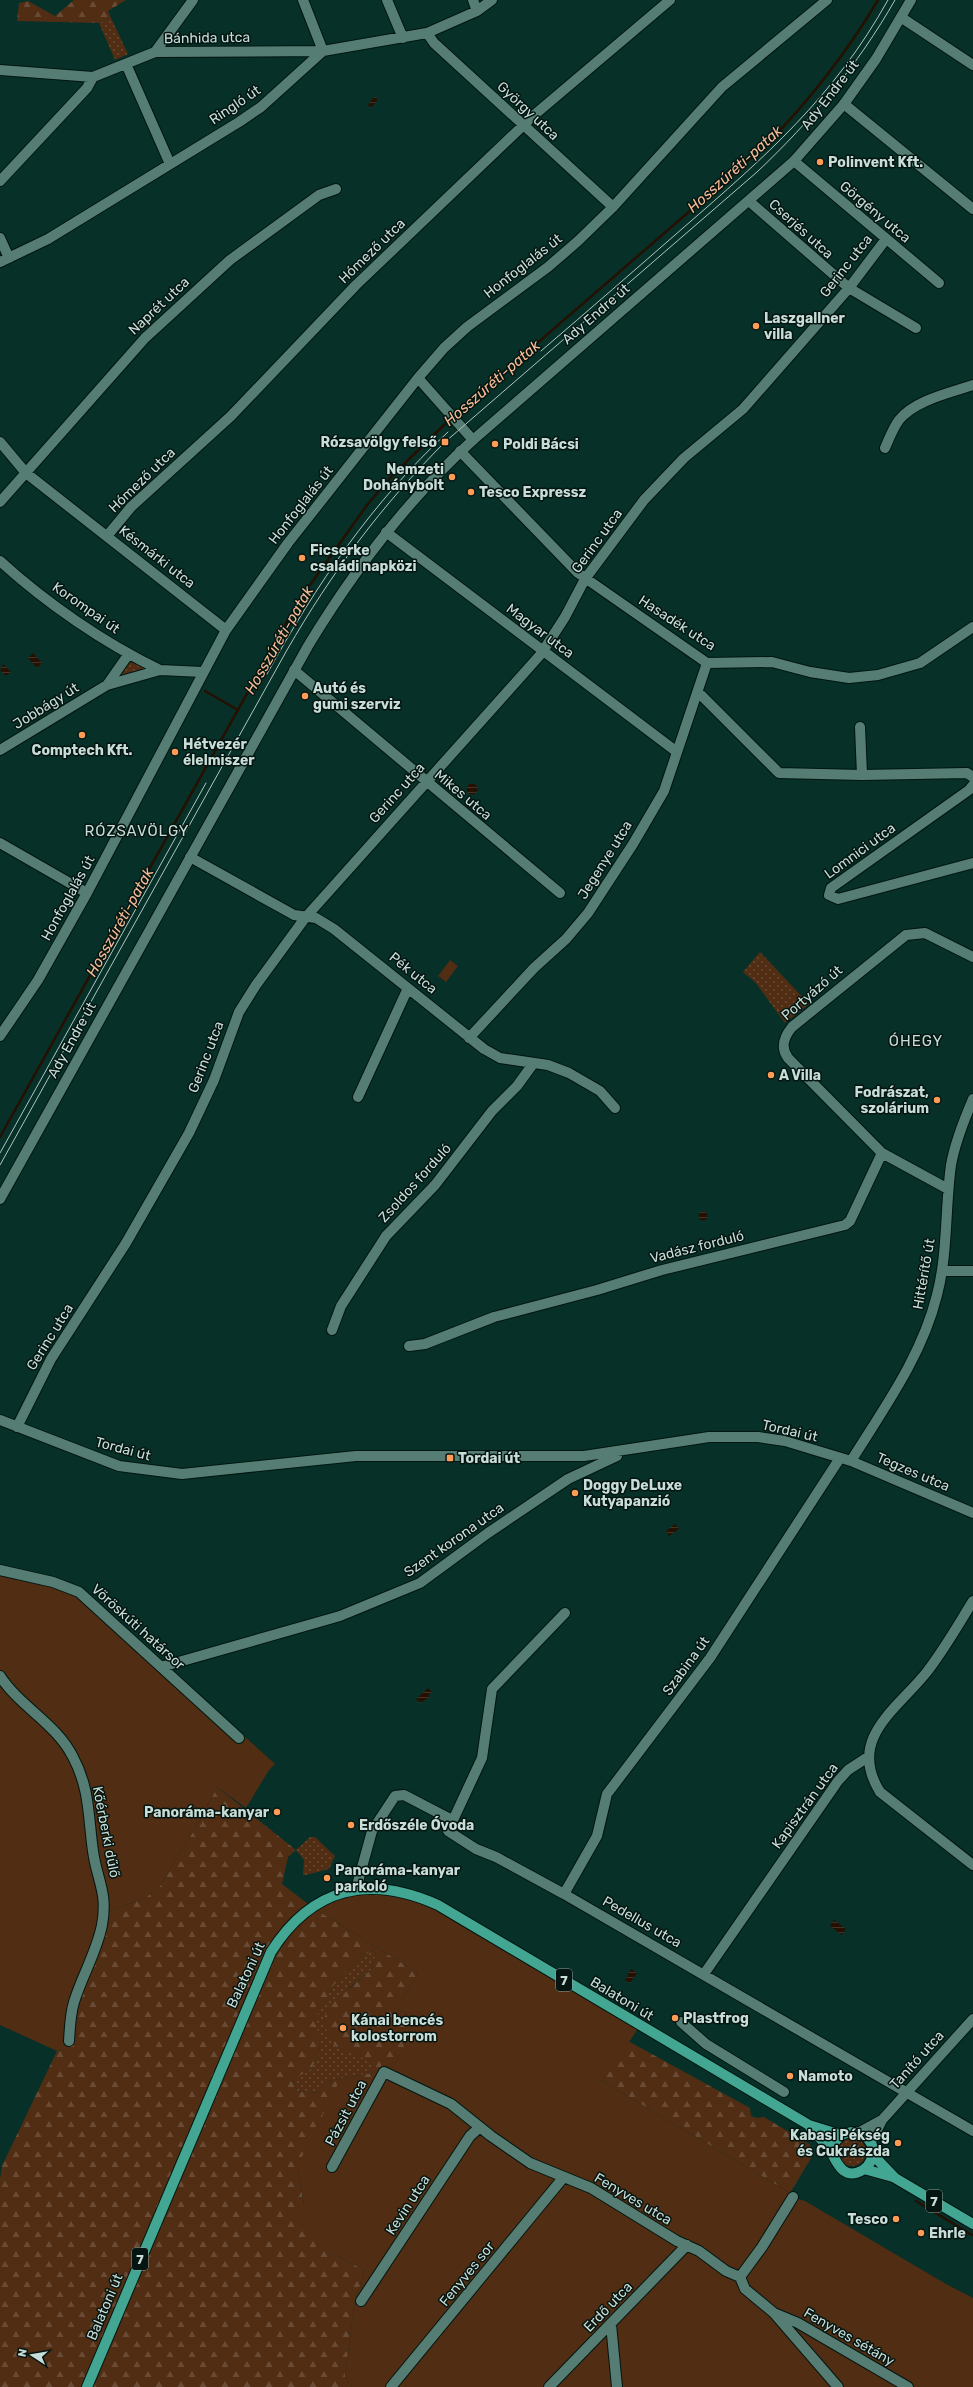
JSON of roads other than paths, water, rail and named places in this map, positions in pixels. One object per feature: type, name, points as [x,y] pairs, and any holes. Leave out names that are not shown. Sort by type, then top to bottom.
[{"type":"main road","name":"Balatoni út","points":[[86,2387],[271,1952],[293,1923],[312,1906],[343,1891],[375,1888],[394,1890],[414,1894],[438,1905],[808,2125],[841,2135],[847,2132],[860,2132]]},
{"type":"main road","name":"Balatoni út","points":[[808,2125],[831,2153],[836,2165],[842,2170],[850,2172],[864,2169],[895,2178],[973,2224]]},
{"type":"main road","points":[[860,2132],[871,2142],[873,2155],[870,2163],[864,2169]]},
{"type":"main road","points":[[831,2153],[836,2140],[841,2135]]},
{"type":"main road","name":"Balatoni út","points":[[873,2155],[895,2178]]},
{"type":"street","points":[[155,52],[193,0]]},
{"type":"street","points":[[303,0],[323,50],[427,33],[477,11],[492,0]]},
{"type":"street","points":[[387,0],[403,38]]},
{"type":"street","points":[[473,0],[477,11]]},
{"type":"street","name":"Hómező utca","points":[[107,536],[131,507],[231,416],[356,285],[523,126],[670,0]]},
{"type":"street","name":"Honfoglalás út","points":[[0,1036],[38,980],[87,893],[172,735],[203,672],[226,630],[288,543],[418,378],[444,348],[467,327],[548,267],[578,241],[612,207],[722,87],[827,0]]},
{"type":"street","name":"Ady Endre út","points":[[0,1199],[294,670],[325,618],[386,532],[427,484],[460,451],[794,161],[844,104],[902,18],[911,0]]},
{"type":"street","points":[[902,18],[973,65]]},
{"type":"street","name":"György utca","points":[[427,33],[434,43],[612,207]]},
{"type":"street","name":"Bánhida utca","points":[[0,70],[93,77],[155,52],[323,50]]},
{"type":"street","name":"Ringló út","points":[[4,260],[48,239],[261,107],[323,50]]},
{"type":"street","points":[[126,64],[170,164]]},
{"type":"street","points":[[0,180],[87,88],[93,77]]},
{"type":"street","points":[[844,104],[973,209]]},
{"type":"street","name":"Görgény utca","points":[[794,161],[939,284]]},
{"type":"street","name":"Naprét utca","points":[[0,502],[115,370],[151,332],[230,260],[307,203],[319,195],[336,189]]},
{"type":"street","name":"Cserjés utca","points":[[748,201],[849,288],[916,328]]},
{"type":"street","points":[[0,238],[4,260]]},
{"type":"street","name":"Gerinc utca","points":[[17,1427],[51,1360],[126,1243],[189,1133],[214,1080],[239,1012],[305,918],[543,651],[585,579],[653,490],[684,458],[743,409],[849,288],[886,239]]},
{"type":"street","points":[[418,378],[473,440]]},
{"type":"street","points":[[885,448],[899,421],[906,413],[932,399],[973,385]]},
{"type":"street","name":"Késmárki utca","points":[[0,442],[26,473],[226,630]]},
{"type":"street","name":"Hasadék utca","points":[[460,451],[569,565],[585,579],[707,663],[772,662],[810,672],[849,678],[878,675],[920,662],[973,627]]},
{"type":"street","name":"Magyar utca","points":[[386,532],[677,752]]},
{"type":"street","name":"Korompai út","points":[[0,561],[34,589],[128,654],[160,670]]},
{"type":"street","name":"Jobbágy út","points":[[107,685],[128,654]]},
{"type":"street","name":"Jegenye utca","points":[[470,1038],[534,968],[566,939],[594,905],[664,791],[707,663]]},
{"type":"street","name":"Jobbágy út","points":[[0,750],[107,685],[160,670],[203,672]]},
{"type":"street","name":"Mikes utca","points":[[294,670],[560,893]]},
{"type":"street","points":[[698,692],[780,773],[862,775],[967,773],[973,777]]},
{"type":"street","points":[[860,727],[862,775]]},
{"type":"street","name":"Lomnici utca","points":[[973,785],[969,790],[831,888],[829,895],[838,899],[973,863]]},
{"type":"street","points":[[0,843],[87,893]]},
{"type":"street","name":"Pék utca","points":[[190,857],[294,915],[305,918],[316,918],[334,929],[470,1038],[495,1056],[533,1064],[548,1065],[574,1076],[600,1091],[615,1108]]},
{"type":"street","name":"Portyázó út","points":[[882,1153],[788,1058],[783,1049],[785,1036],[792,1027],[906,935],[925,933],[973,957]]},
{"type":"street","points":[[358,1097],[408,988]]},
{"type":"street","name":"Zsoldos forduló","points":[[332,1330],[341,1306],[386,1236],[435,1185],[492,1111],[517,1086],[533,1064]]},
{"type":"street","name":"Hittérítő út","points":[[851,1461],[910,1365],[924,1337],[938,1294],[942,1270],[948,1189],[957,1138],[973,1099]]},
{"type":"street","points":[[882,1153],[948,1189]]},
{"type":"street","name":"Vadász forduló","points":[[409,1346],[425,1344],[494,1317],[597,1290],[662,1270],[845,1225],[850,1221],[882,1153]]},
{"type":"street","points":[[942,1270],[973,1270]]},
{"type":"street","name":"Tordai út","points":[[0,1420],[119,1466],[182,1474],[356,1456],[584,1456],[710,1437],[743,1436],[785,1441],[840,1458]]},
{"type":"street","name":"Szent korona utca","points":[[161,1667],[340,1616],[420,1583],[488,1533],[568,1479],[602,1462],[639,1448]]},
{"type":"street","name":"Tegzes utca","points":[[840,1458],[851,1461],[973,1513]]},
{"type":"street","name":"Szabina út","points":[[564,1894],[597,1836],[607,1794],[710,1658],[840,1458]]},
{"type":"street","name":"Vöröskúti határsor","points":[[0,1570],[53,1582],[79,1592],[239,1738]]},
{"type":"street","points":[[973,1601],[926,1673],[878,1728],[868,1757],[870,1777],[880,1792],[973,1866]]},
{"type":"street","points":[[356,1889],[374,1826],[393,1798],[398,1795],[404,1796],[452,1820],[482,1758],[492,1689],[565,1613]]},
{"type":"street","name":"Kőérberki dűlő","points":[[0,1676],[10,1690],[48,1724],[63,1741],[73,1757],[89,1804],[93,1852],[105,1902],[102,1926],[74,2002],[69,2041]]},
{"type":"street","name":"Kapisztrán utca","points":[[704,1974],[838,1780],[848,1770],[868,1757]]},
{"type":"street","name":"Pedellus utca","points":[[452,1820],[448,1828],[450,1834],[564,1894],[973,2131]]},
{"type":"street","name":"Tanító utca","points":[[871,2142],[882,2120],[973,2019]]},
{"type":"street","points":[[681,2022],[706,2044],[784,2092]]},
{"type":"street","name":"Fenyves utca","points":[[384,2072],[451,2104],[530,2163],[563,2178],[591,2188],[699,2251],[726,2271],[740,2277]]},
{"type":"street","name":"Pázsit utca","points":[[332,2167],[384,2072]]},
{"type":"street","points":[[754,2093],[762,2079]]},
{"type":"street","name":"Tanító utca","points":[[860,2132],[882,2120]]},
{"type":"street","name":"Kevin utca","points":[[361,2301],[470,2136],[480,2127]]},
{"type":"street","name":"Fenyves sor","points":[[391,2387],[563,2178]]},
{"type":"street","points":[[793,2197],[762,2247],[740,2277],[745,2289],[774,2313],[838,2387]]},
{"type":"street","name":"Erdő utca","points":[[549,2387],[687,2245]]},
{"type":"street","name":"Fenyves sétány","points":[[774,2313],[798,2323],[908,2387]]},
{"type":"street","points":[[611,2324],[617,2387]]},
{"type":"waterway","name":"Hosszúréti-patak","points":[[454,415],[765,146],[797,112],[840,58],[878,0]]},
{"type":"waterway","name":"Hosszúréti-patak","points":[[0,1137],[298,602],[367,505],[393,475],[450,419]]},
{"type":"waterway","points":[[205,691],[238,710]]},
{"type":"waterway","points":[[916,2201],[972,2235]]},
{"type":"tram line","points":[[541,351],[713,202],[796,124],[845,67],[867,35],[888,0]]},
{"type":"tram line","points":[[0,1165],[287,650],[304,621],[359,541],[379,515],[445,442],[777,153],[815,112],[849,70],[881,24],[895,0]]},
{"type":"tram line","points":[[267,674],[305,608],[347,546],[395,487],[420,459],[448,432]]},
{"type":"tram line","points":[[0,1153],[206,783]]},
{"type":"place","name":"Polinvent Kft.","points":[[820,162]]},
{"type":"place","name":"Laszgallner villa","points":[[756,326]]},
{"type":"place","name":"Rózsavölgy felső","points":[[445,442]]},
{"type":"place","name":"Poldi Bácsi","points":[[495,444]]},
{"type":"place","name":"Nemzeti Dohánybolt","points":[[452,477]]},
{"type":"place","name":"Tesco Expressz","points":[[471,492]]},
{"type":"place","name":"Ficserke családi napközi","points":[[302,558]]},
{"type":"place","name":"Autó és gumi szerviz","points":[[305,696]]},
{"type":"place","name":"Comptech Kft.","points":[[82,735]]},
{"type":"place","name":"Hétvezér élelmiszer","points":[[175,752]]},
{"type":"place","name":"A Villa","points":[[771,1075]]},
{"type":"place","name":"Fodrászat, szolárium","points":[[937,1100]]},
{"type":"place","name":"Tordai út","points":[[450,1458]]},
{"type":"place","name":"Doggy DeLuxe Kutyapanzió","points":[[575,1493]]},
{"type":"place","name":"Panoráma-kanyar","points":[[277,1812]]},
{"type":"place","name":"Erdőszéle Óvoda","points":[[351,1825]]},
{"type":"place","name":"Panoráma-kanyar parkoló","points":[[327,1878]]},
{"type":"place","name":"Plastfrog","points":[[675,2018]]},
{"type":"place","name":"Kánai bencés kolostorrom","points":[[343,2028]]},
{"type":"place","name":"Namoto","points":[[790,2076]]},
{"type":"place","name":"Kabasi Pékség és Cukrászda","points":[[898,2143]]},
{"type":"place","name":"Tesco","points":[[896,2219]]},
{"type":"place","name":"Ehrle","points":[[921,2233]]},
{"type":"district","name":"RÓZSAVÖLGY","points":[[137,831]]},
{"type":"district","name":"ÓHEGY","points":[[916,1041]]}]
